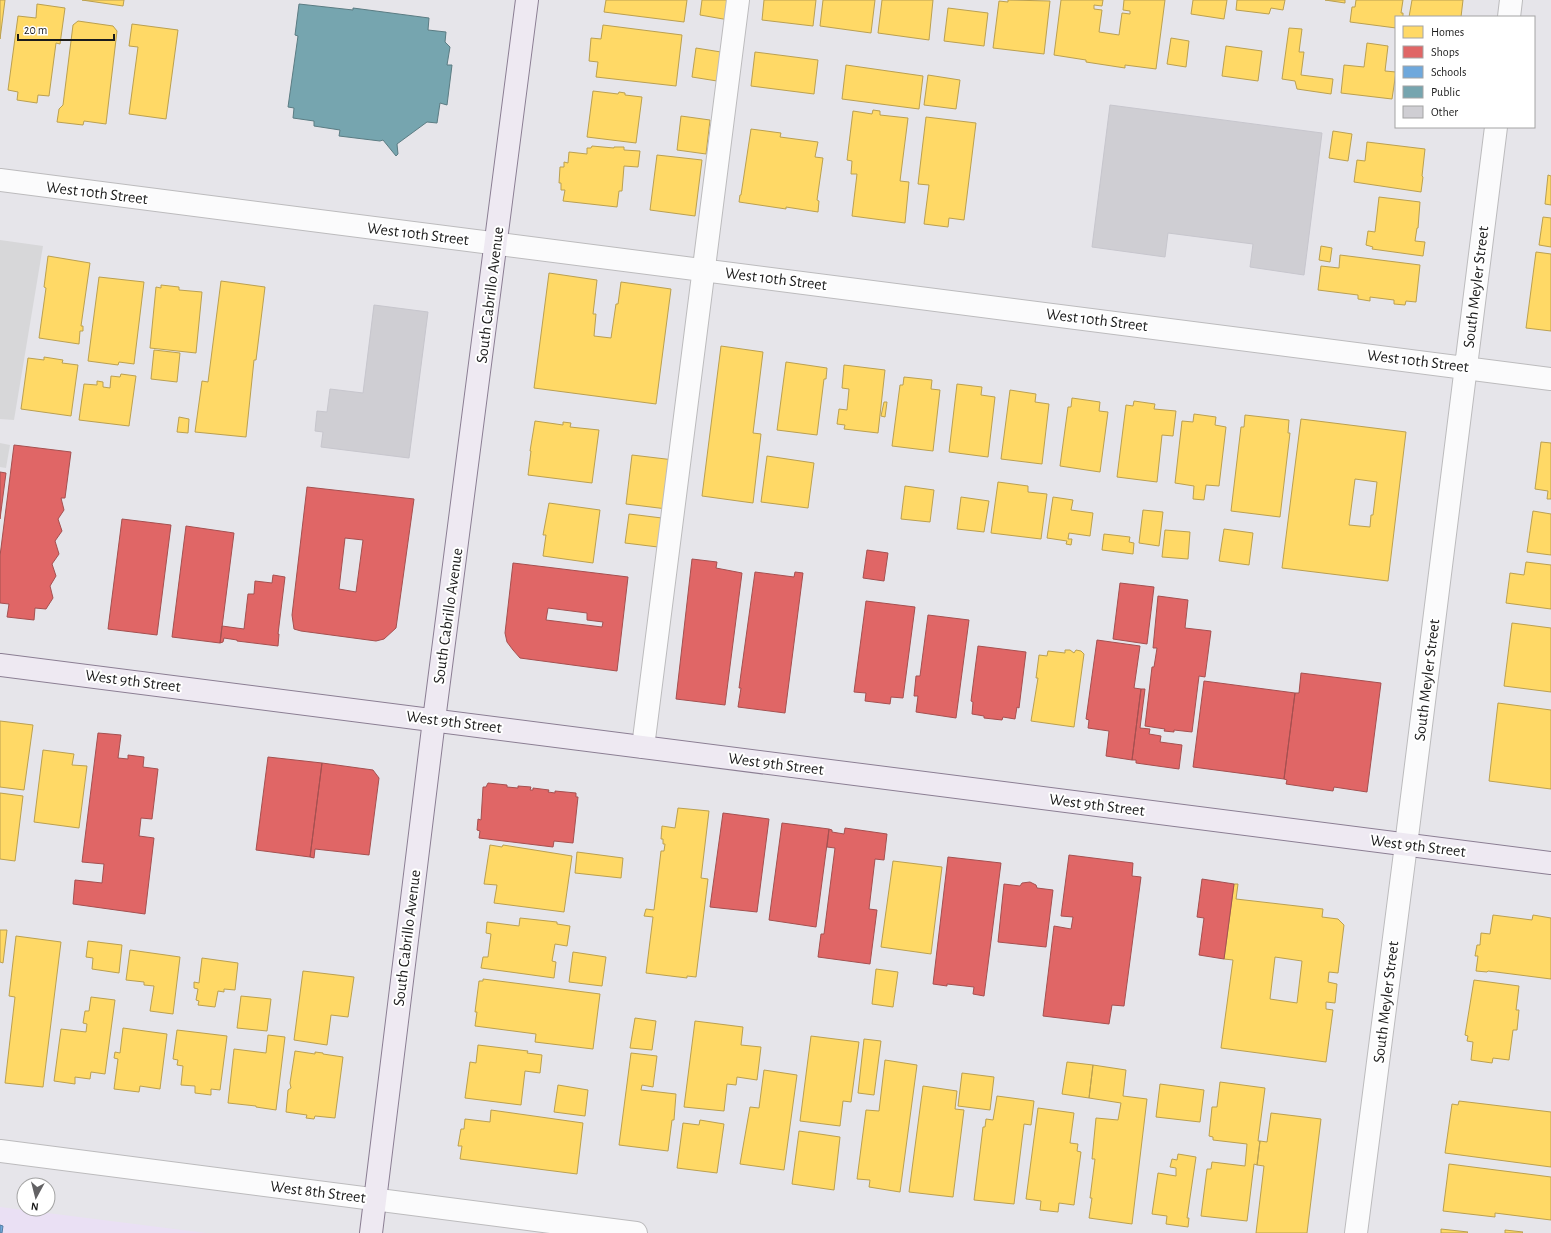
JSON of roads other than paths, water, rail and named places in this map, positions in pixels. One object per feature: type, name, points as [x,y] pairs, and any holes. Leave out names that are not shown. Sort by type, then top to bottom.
[{"type":"main road","name":"South Cabrillo Avenue","points":[[370,1233],[434,720],[497,244],[527,0]]},
{"type":"main road","name":"West 9th Street","points":[[0,665],[1551,863]]},
{"type":"street","points":[[643,747],[738,0]]},
{"type":"street","points":[[1509,16],[1511,0]]},
{"type":"street","name":"South Meyler Street","points":[[1356,1233],[1496,128]]},
{"type":"street","name":"West 10th Street","points":[[0,180],[1551,379]]},
{"type":"street","name":"West 8th Street","points":[[0,1151],[636,1233]]}]
